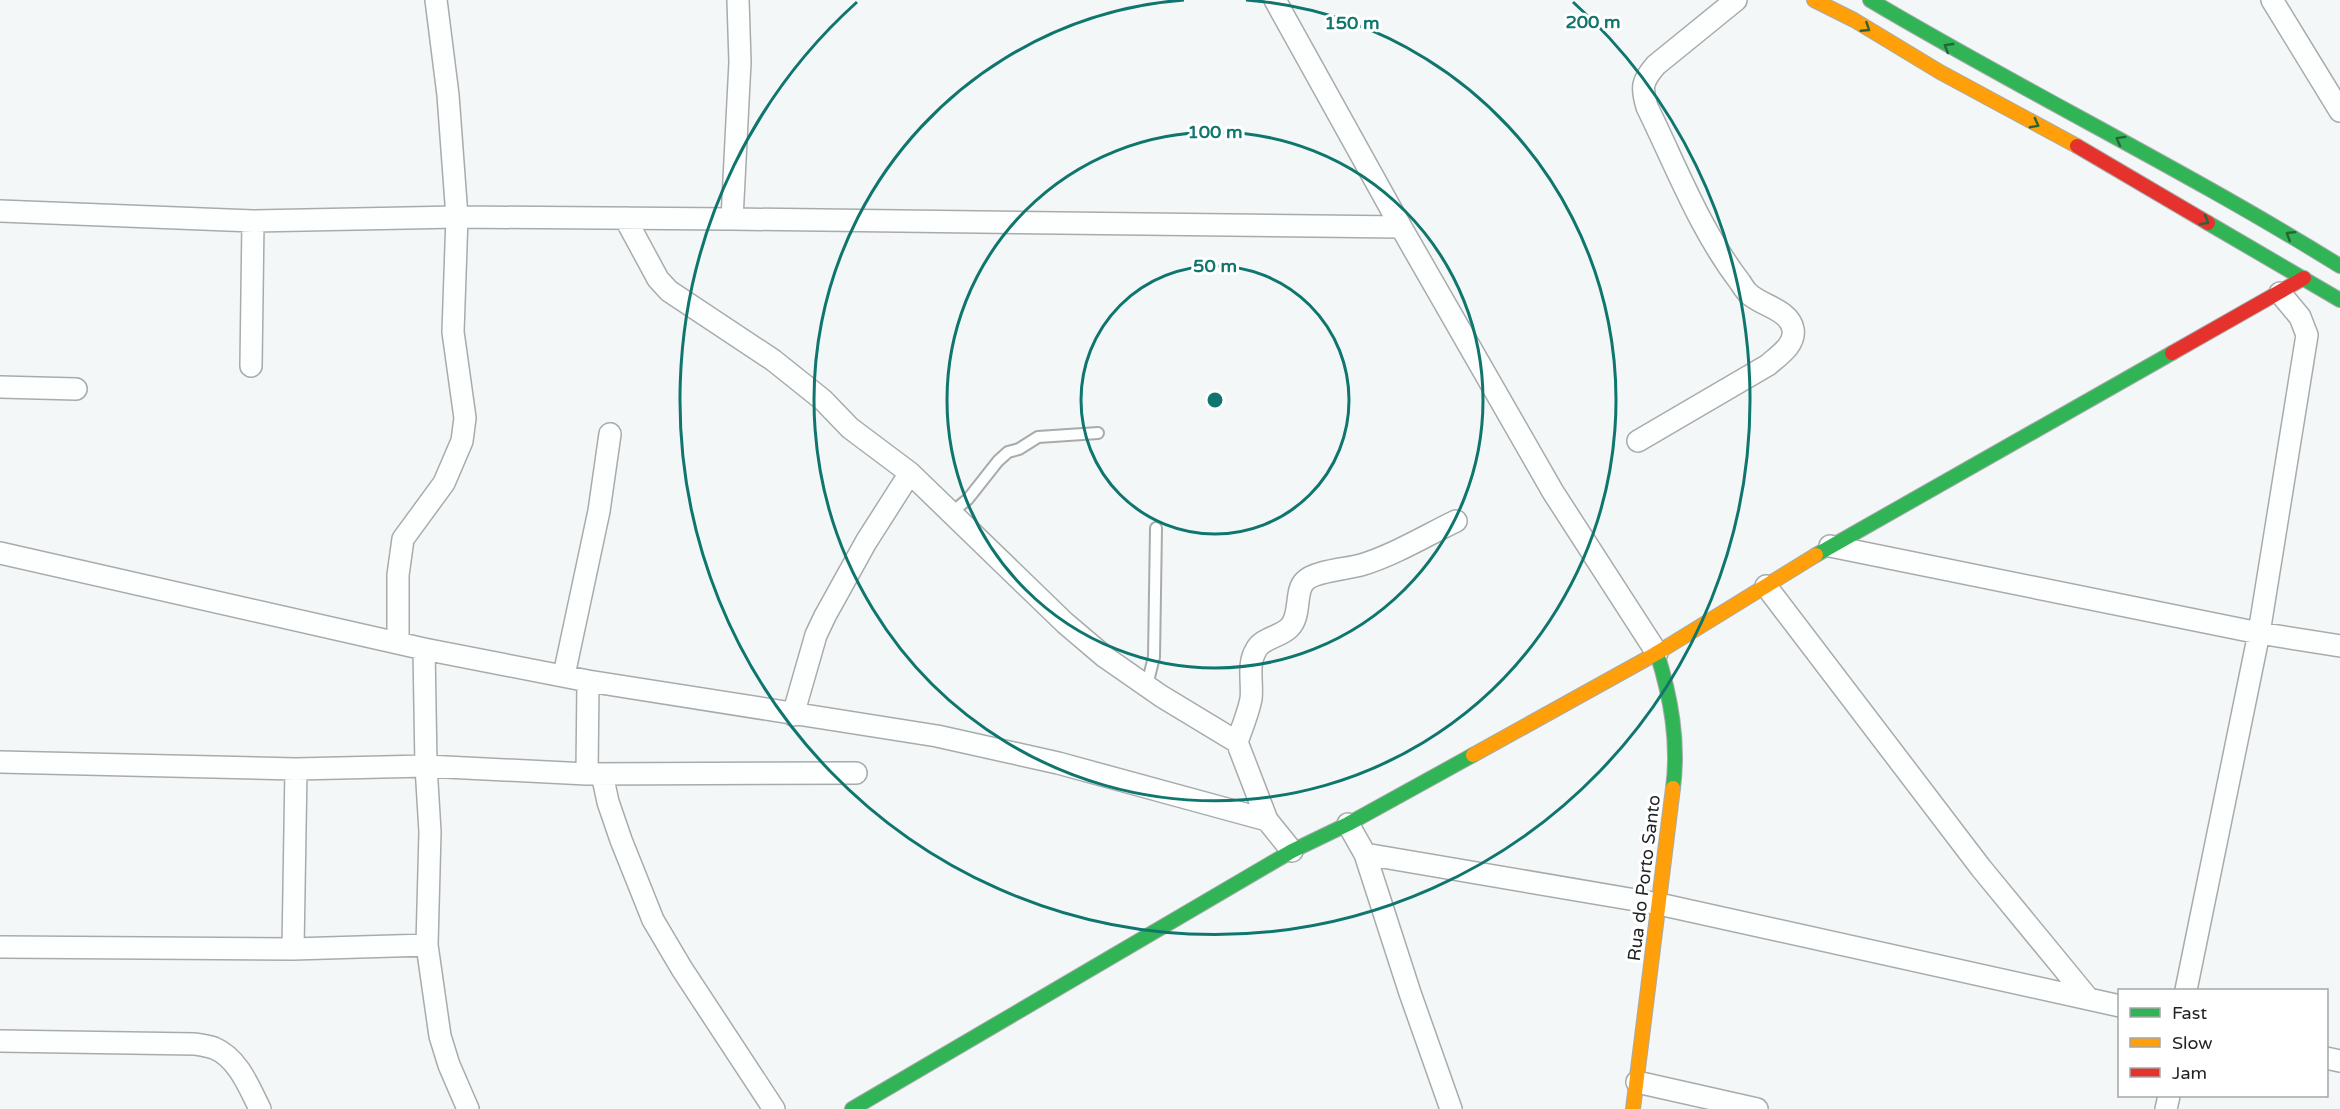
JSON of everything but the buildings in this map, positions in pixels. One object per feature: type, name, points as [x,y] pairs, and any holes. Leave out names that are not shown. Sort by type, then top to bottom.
[{"type":"street","points":[[398,642],[398,575],[403,539],[444,483],[462,441],[465,417],[453,332],[457,217],[448,95],[436,0]]},
{"type":"street","points":[[732,219],[740,62],[738,0]]},
{"type":"street","points":[[1275,0],[1401,227],[1553,492],[1657,653]]},
{"type":"street","points":[[1638,441],[1768,365],[1786,349],[1794,337],[1793,327],[1786,317],[1749,294],[1732,271],[1704,225],[1647,107],[1642,90],[1647,74],[1656,65],[1736,0]]},
{"type":"street","points":[[1814,0],[1854,20],[1940,72],[2084,150],[2340,300]]},
{"type":"street","points":[[1870,0],[1957,52],[2336,260]]},
{"type":"street","points":[[2272,0],[2340,111]]},
{"type":"street","points":[[0,211],[252,221],[457,217],[1401,227]]},
{"type":"street","points":[[625,218],[658,279],[669,291],[773,360],[823,400],[850,428],[910,473],[1065,623],[1106,657],[1161,696],[1237,742],[1267,820],[1292,851]]},
{"type":"street","points":[[251,366],[252,221]]},
{"type":"street","points":[[864,1107],[1292,851],[1348,824],[1657,653],[1830,546],[2304,278]]},
{"type":"street","points":[[2186,989],[2259,633],[2307,335],[2300,317],[2280,293]]},
{"type":"street","points":[[0,387],[76,389]]},
{"type":"street","points":[[564,675],[599,511],[610,434]]},
{"type":"street","points":[[793,715],[816,635],[825,616],[866,542],[910,473]]},
{"type":"street","points":[[1237,742],[1249,711],[1252,658],[1262,642],[1282,634],[1292,626],[1304,581],[1314,576],[1355,567],[1380,558],[1456,521]]},
{"type":"street","points":[[1830,546],[2259,633],[2340,646]]},
{"type":"street","points":[[0,553],[424,649],[588,681],[937,736],[1058,763],[1267,820]]},
{"type":"street","points":[[1766,586],[1981,868],[2087,997]]},
{"type":"street","points":[[424,649],[426,765],[430,832],[427,945],[440,1036],[449,1065],[468,1109]]},
{"type":"street","name":"Rua do Porto Santo","points":[[1633,1109],[1676,766],[1676,736],[1671,696],[1657,653]]},
{"type":"street","points":[[588,681],[595,774],[608,801],[653,920],[682,969],[774,1109]]},
{"type":"street","points":[[0,762],[296,769],[426,765],[595,774],[856,773]]},
{"type":"street","points":[[293,949],[296,769]]},
{"type":"street","points":[[1348,824],[1365,854],[1451,1109]]},
{"type":"street","points":[[1365,854],[1659,904],[2118,1005]]},
{"type":"street","points":[[0,947],[293,949],[427,945]]},
{"type":"street","points":[[0,1041],[195,1044],[214,1048],[228,1057],[244,1078],[260,1109]]},
{"type":"street","points":[[1637,1082],[1757,1109]]},
{"type":"lane","points":[[951,513],[968,499],[1008,452],[1019,449],[1038,437],[1098,433]]},
{"type":"lane","points":[[1147,686],[1154,657],[1156,528]]},
{"type":"traffic: fast","points":[[1870,0],[2224,197],[2340,266]]},
{"type":"traffic: fast","points":[[2208,223],[2340,300]]},
{"type":"traffic: fast","points":[[1816,555],[2172,353]]},
{"type":"traffic: fast","points":[[1657,653],[1672,720],[1675,754],[1673,788]]},
{"type":"traffic: fast","points":[[852,1109],[1292,851],[1348,824],[1473,755]]},
{"type":"traffic: slow","points":[[1814,0],[1854,20],[1940,72],[2077,146]]},
{"type":"traffic: slow","points":[[1473,755],[1657,653],[1816,555]]},
{"type":"traffic: slow","points":[[1633,1109],[1673,788]]},
{"type":"traffic: jam","points":[[2077,146],[2208,223]]},
{"type":"traffic: jam","points":[[2172,353],[2304,278]]}]
